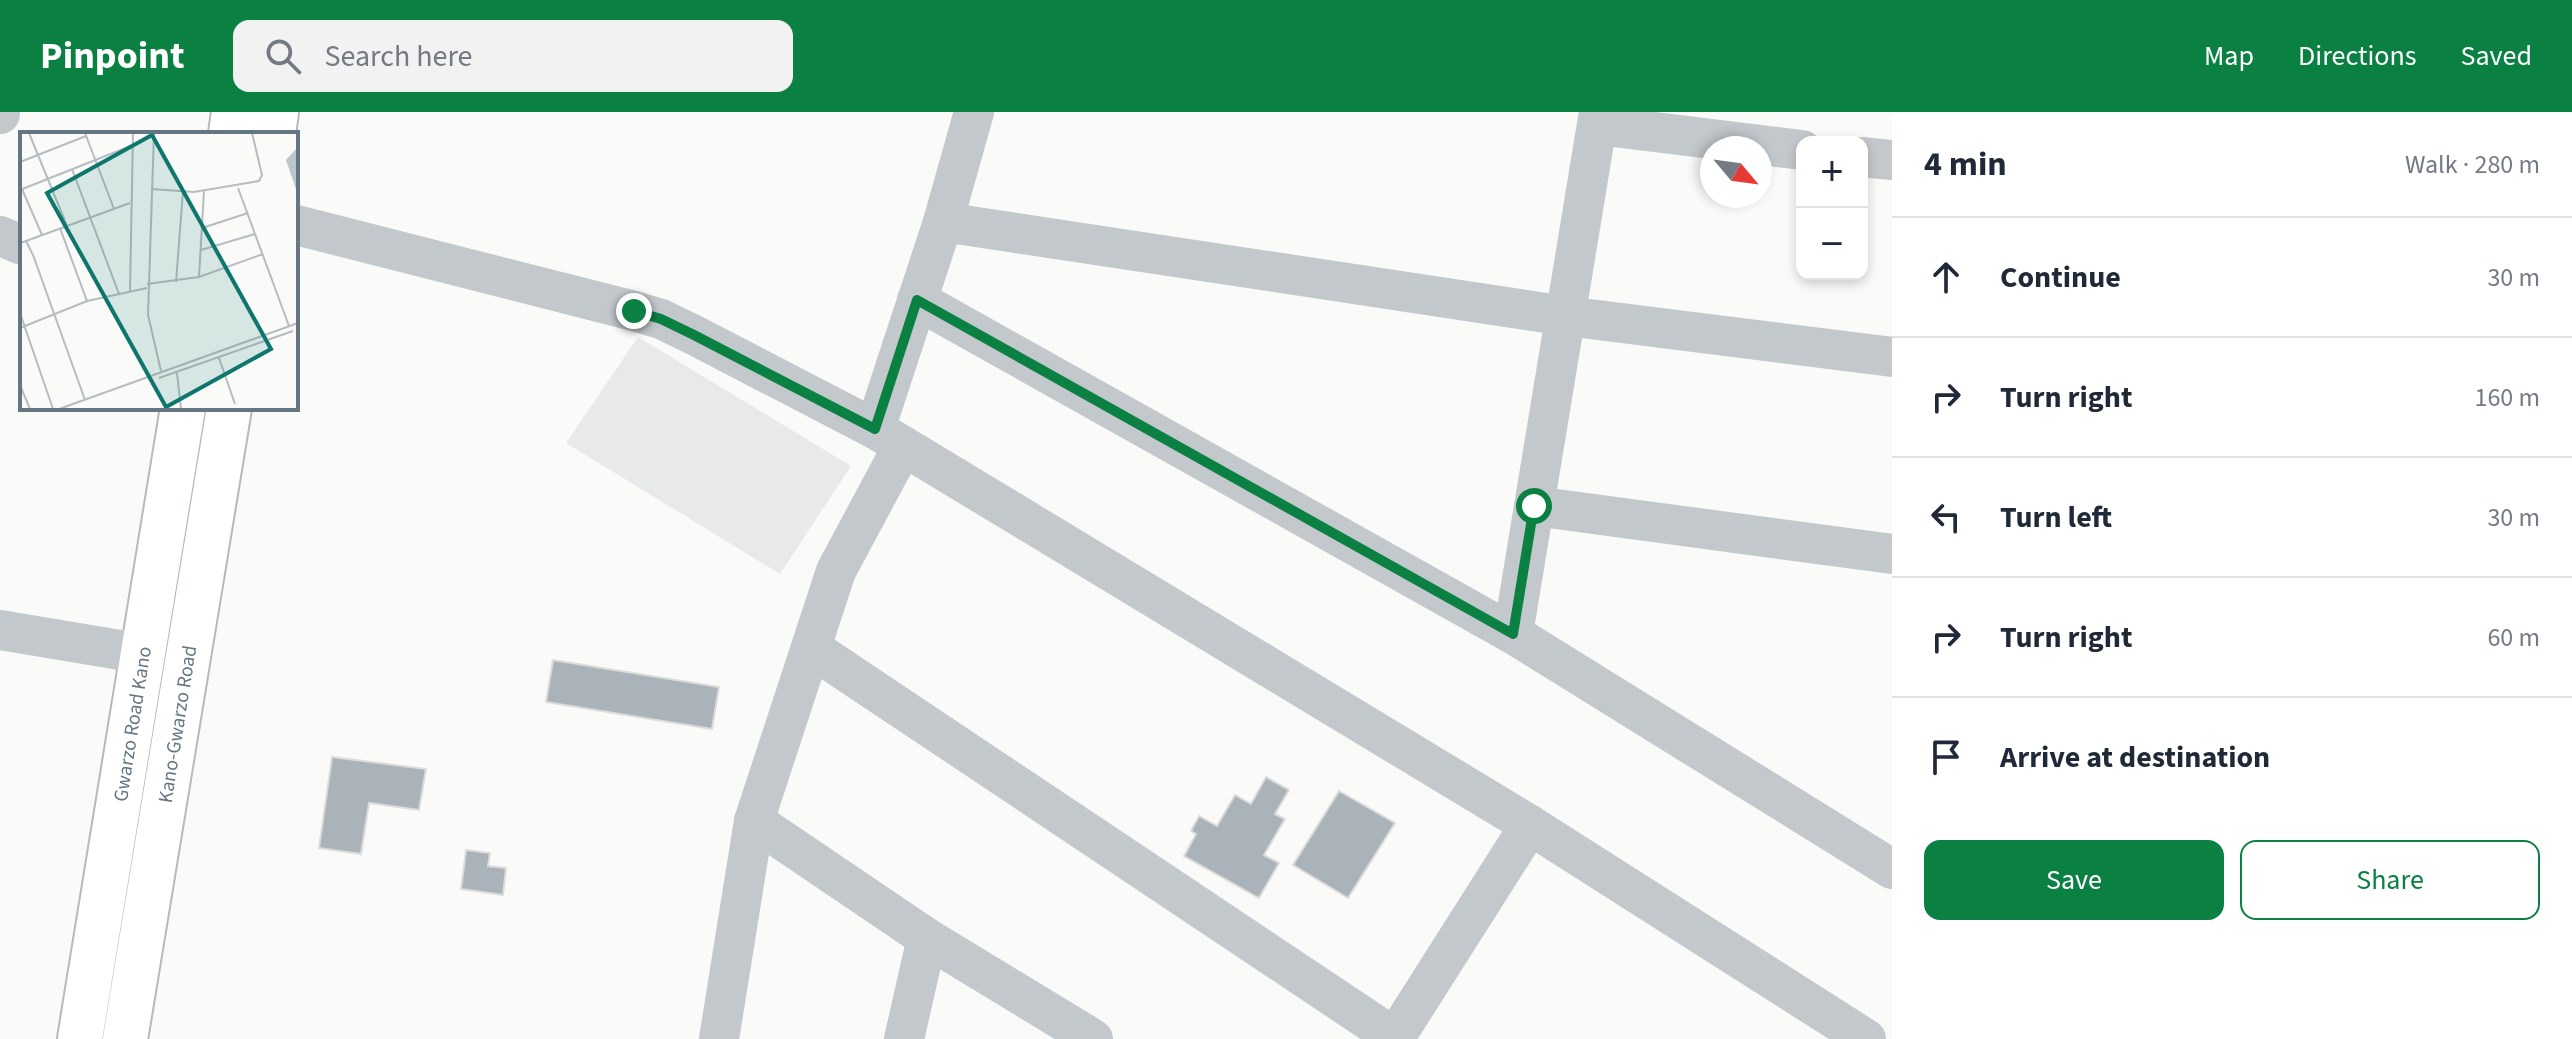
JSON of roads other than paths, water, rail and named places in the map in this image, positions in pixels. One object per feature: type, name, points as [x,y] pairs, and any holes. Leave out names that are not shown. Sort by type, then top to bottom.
[{"type":"main road","points":[[231,132],[234,112]]},
{"type":"main road","points":[[273,132],[276,112]]},
{"type":"main road","name":"Gwarzo Road Kano","points":[[80,1039],[183,410]]},
{"type":"main road","name":"Kano-Gwarzo Road","points":[[125,1039],[229,410]]},
{"type":"main road","points":[[108,865],[153,873]]},
{"type":"street","points":[[719,1039],[754,821],[836,571],[889,438],[917,300],[974,112]]},
{"type":"street","points":[[1513,634],[1598,119],[1796,149]]},
{"type":"street","points":[[1868,158],[1892,160]]},
{"type":"street","points":[[943,222],[1566,316],[1892,357]]},
{"type":"street","points":[[298,226],[661,319],[889,438],[1530,825],[1866,1039]]},
{"type":"street","points":[[0,236],[20,244]]},
{"type":"street","points":[[917,300],[1513,634],[1892,869]]},
{"type":"street","points":[[1534,506],[1892,554]]},
{"type":"street","points":[[0,630],[144,654]]},
{"type":"street","points":[[811,648],[1394,1039],[1530,825]]},
{"type":"street","points":[[754,821],[927,938],[1080,1035]]},
{"type":"street","points":[[904,1039],[927,938]]}]
